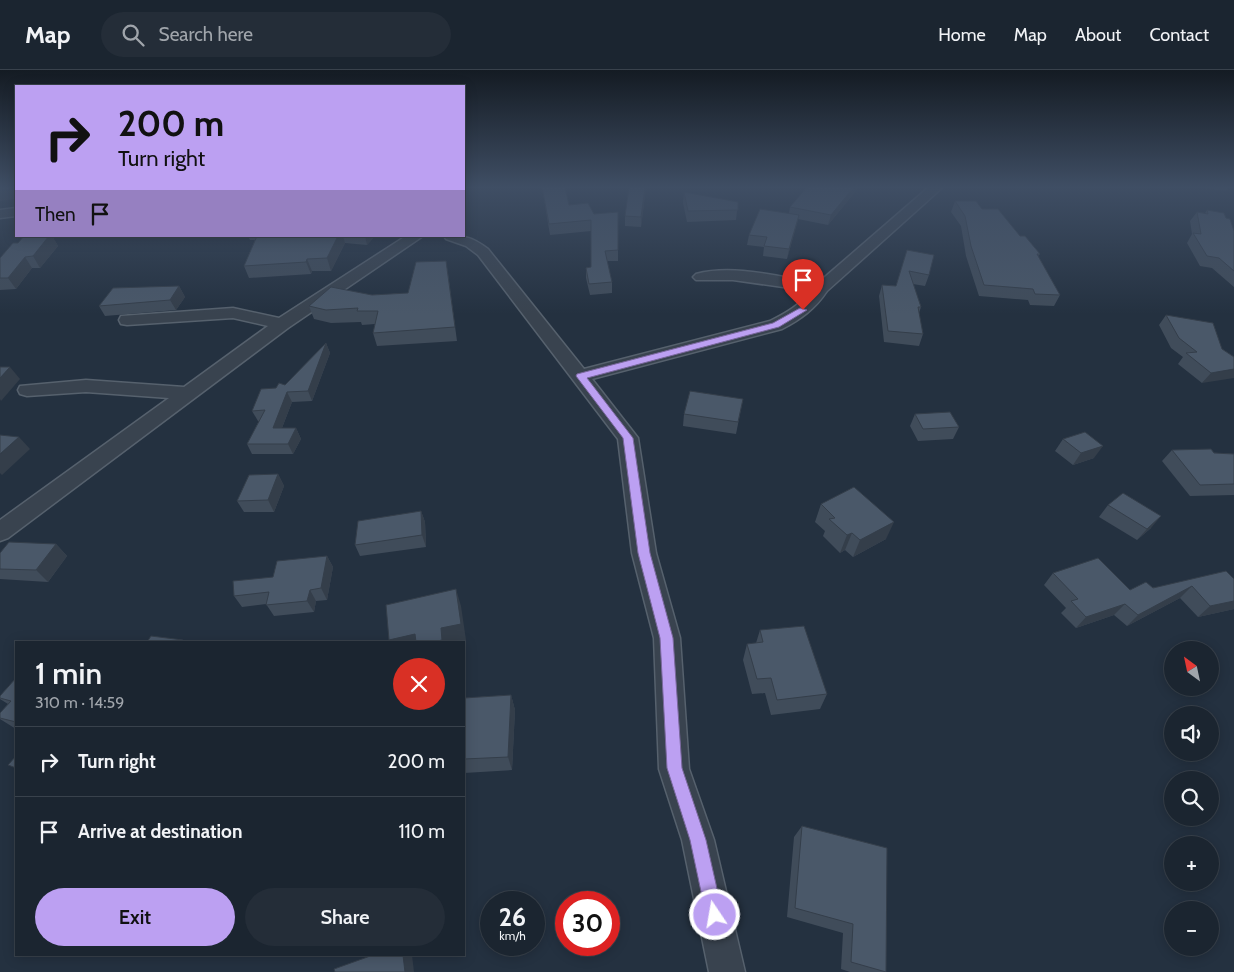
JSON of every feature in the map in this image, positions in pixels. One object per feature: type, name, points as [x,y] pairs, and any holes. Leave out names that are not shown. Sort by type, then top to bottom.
[{"type":"street","points":[[581,376],[776,325],[794,316],[812,303],[821,288],[889,229]]},
{"type":"street","points":[[0,532],[282,324],[414,237]]},
{"type":"street","points":[[454,237],[471,242],[483,252],[628,438],[644,553],[666,638],[674,768],[698,840],[727,972]]},
{"type":"street","points":[[702,277],[733,275],[821,288]]},
{"type":"street","points":[[127,320],[233,313],[282,324]]},
{"type":"street","points":[[27,390],[86,386],[190,393]]},
{"type":"building","points":[[591,229],[618,229],[618,250],[605,251],[612,282],[589,284],[586,268],[591,267]]},
{"type":"building","points":[[751,229],[795,229],[789,249],[764,246],[767,237],[749,235]]},
{"type":"building","points":[[968,229],[1014,229],[1020,236],[1025,236],[1040,254],[1037,254],[1060,295],[1035,294],[1033,289],[984,285],[971,246]]},
{"type":"building","points":[[1200,229],[1233,229],[1234,271],[1219,258],[1207,256],[1193,233],[1201,234]]},
{"type":"building","points":[[23,237],[48,237],[33,256],[25,257],[8,278],[0,278],[0,258],[13,243],[18,243]]},
{"type":"building","points":[[257,237],[338,237],[327,258],[307,259],[306,262],[244,266]]},
{"type":"building","points":[[907,250],[934,255],[929,275],[909,271],[921,307],[918,307],[923,334],[888,331],[882,285],[896,286]]},
{"type":"building","points":[[446,261],[455,327],[373,333],[378,311],[357,311],[358,308],[326,310],[309,306],[331,287],[372,295],[408,293],[416,262]]},
{"type":"building","points":[[179,286],[170,300],[99,306],[113,288]]},
{"type":"building","points":[[1166,315],[1213,323],[1222,349],[1234,357],[1234,369],[1211,373],[1186,353],[1197,352],[1179,338]]},
{"type":"building","points":[[326,343],[308,391],[287,392],[273,428],[296,428],[288,444],[247,444],[265,410],[252,411],[261,389],[276,388],[279,383],[285,385]]},
{"type":"building","points":[[0,367],[10,367],[0,378]]},
{"type":"building","points":[[690,391],[743,399],[738,422],[684,414]]},
{"type":"building","points":[[950,412],[959,427],[923,429],[915,414]]},
{"type":"building","points":[[1085,432],[1103,446],[1081,453],[1063,439]]},
{"type":"building","points":[[0,435],[19,437],[0,454]]},
{"type":"building","points":[[1211,449],[1214,453],[1234,454],[1234,484],[1200,485],[1172,450]]},
{"type":"building","points":[[278,474],[268,500],[237,501],[249,475]]},
{"type":"building","points":[[854,487],[894,522],[860,540],[852,533],[847,535],[829,519],[835,518],[821,504]]},
{"type":"building","points":[[1123,493],[1161,516],[1147,529],[1108,505]]},
{"type":"building","points":[[421,511],[422,535],[355,545],[358,521]]},
{"type":"building","points":[[9,542],[56,544],[36,570],[0,569],[0,553]]},
{"type":"building","points":[[327,556],[321,588],[310,590],[307,601],[266,605],[269,592],[234,596],[233,581],[273,577],[277,561]]},
{"type":"building","points":[[1098,558],[1130,590],[1146,582],[1153,588],[1226,571],[1234,579],[1234,601],[1210,606],[1192,586],[1138,615],[1125,604],[1086,617],[1071,601],[1078,599],[1053,573]]},
{"type":"building","points":[[456,589],[461,624],[441,628],[442,640],[416,641],[415,634],[389,640],[386,605]]},
{"type":"building","points":[[804,626],[827,694],[777,700],[771,678],[757,679],[747,644],[763,642],[760,630]]},
{"type":"building","points":[[151,636],[183,640],[182,641],[148,641]]},
{"type":"building","points":[[15,679],[15,722],[0,718],[0,713],[11,701],[0,698]]},
{"type":"building","points":[[511,695],[508,757],[465,759],[465,698]]},
{"type":"building","points":[[15,757],[15,768],[8,765]]},
{"type":"building","points":[[802,826],[887,848],[886,972],[851,962],[853,924],[795,908]]},
{"type":"building","points":[[370,956],[403,956],[405,972],[335,972],[334,969]]},
{"type":"route","points":[[715,915],[698,840],[674,768],[666,638],[644,553],[628,438],[581,376],[776,325],[803,310]]}]
